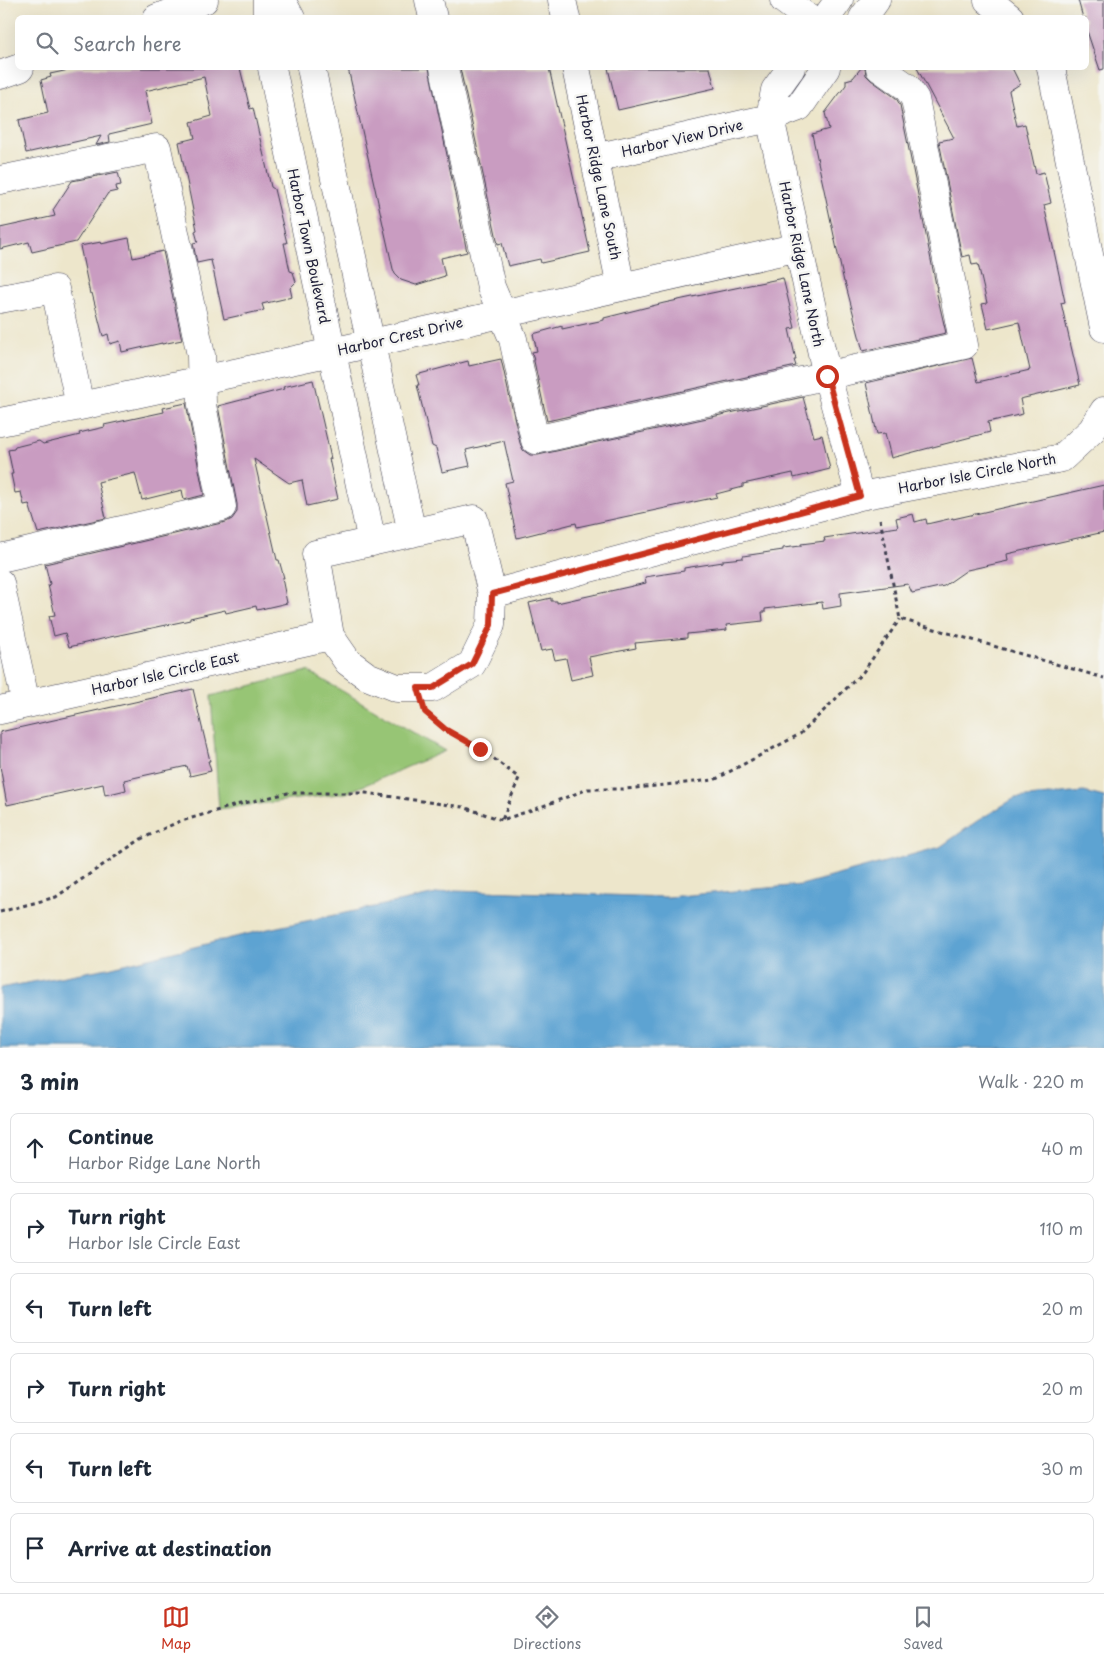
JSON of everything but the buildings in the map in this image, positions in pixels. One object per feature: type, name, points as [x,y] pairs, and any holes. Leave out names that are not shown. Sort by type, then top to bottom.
[{"type":"street","points":[[165,15],[204,0]]},
{"type":"street","points":[[267,0],[267,15]]},
{"type":"street","points":[[281,0],[289,15]]},
{"type":"street","points":[[429,0],[432,15]]},
{"type":"street","points":[[562,0],[565,15]]},
{"type":"street","points":[[784,0],[804,15]]},
{"type":"street","points":[[828,15],[839,0]]},
{"type":"street","points":[[864,15],[876,0]]},
{"type":"street","points":[[988,0],[1006,15]]},
{"type":"street","points":[[0,75],[15,70]]},
{"type":"street","name":"Harbor Town Boulevard","points":[[272,70],[372,542]]},
{"type":"street","points":[[311,70],[412,533]]},
{"type":"street","points":[[444,70],[491,286],[513,339],[535,440],[964,345],[915,99],[907,88],[883,70]]},
{"type":"street","name":"Harbor Ridge Lane South","points":[[576,70],[621,287]]},
{"type":"street","points":[[770,118],[775,90],[790,70]]},
{"type":"street","name":"Harbor View Drive","points":[[595,158],[770,118],[799,107],[825,70]]},
{"type":"street","points":[[1051,70],[1104,328]]},
{"type":"street","name":"Harbor Ridge Lane North","points":[[770,118],[827,376],[867,495]]},
{"type":"street","points":[[0,180],[157,148],[202,355],[202,405],[222,507],[0,558]]},
{"type":"street","name":"Harbor Crest Drive","points":[[0,422],[332,352],[799,247]]},
{"type":"street","points":[[0,300],[55,289],[80,406]]},
{"type":"street","name":"Harbor Isle Circle North","points":[[867,495],[1062,458],[1092,430],[1104,411]]},
{"type":"street","points":[[492,594],[867,495]]},
{"type":"street","points":[[474,519],[492,594],[491,625],[472,664],[433,688],[397,688],[367,676],[348,662],[330,636],[316,554],[412,533],[474,519]]},
{"type":"street","points":[[0,583],[26,704]]},
{"type":"street","name":"Harbor Isle Circle East","points":[[0,710],[330,636]]},
{"type":"path","points":[[0,912],[56,898],[141,839],[178,822],[236,804],[288,793],[366,792],[463,807],[502,820],[588,789],[626,789],[714,780],[800,734],[863,672],[900,619],[867,495]]},
{"type":"path","points":[[900,619],[1104,678]]},
{"type":"path","points":[[418,688],[425,712],[445,729],[480,749],[519,778],[502,820]]},
{"type":"green space","points":[[308,671],[445,751],[346,793],[219,809],[211,696]]},
{"type":"water","points":[[1084,792],[1104,797],[1104,1048],[0,1048],[0,988],[108,968],[268,929],[455,890],[667,897],[801,885],[940,847],[977,821],[1015,798]]},
{"type":"route","points":[[480,749],[445,729],[425,712],[418,688],[433,688],[472,664],[491,625],[492,594],[860,496],[827,376]]}]
